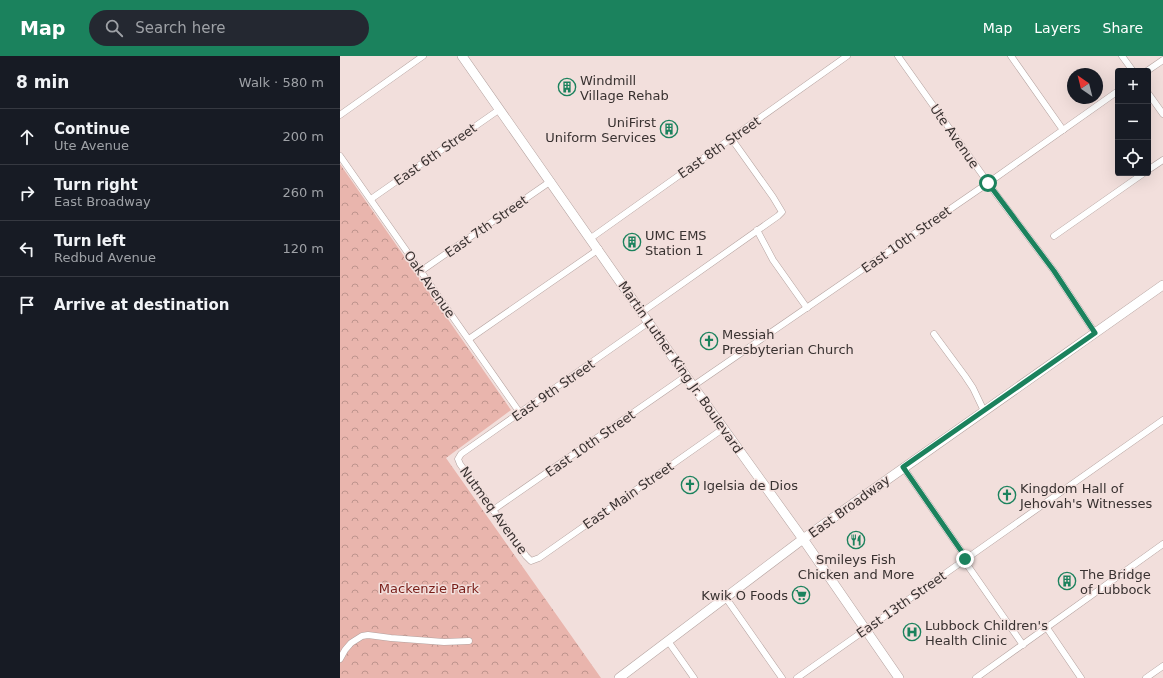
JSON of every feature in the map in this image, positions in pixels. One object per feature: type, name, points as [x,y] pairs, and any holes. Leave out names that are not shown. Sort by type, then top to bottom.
[{"type":"main road","name":"Martin Luther King Jr. Boulevard","points":[[462,56],[599,249],[693,386],[803,539],[899,678]]},
{"type":"main road","name":"East Broadway","points":[[619,678],[803,539],[1163,285]]},
{"type":"street","points":[[340,115],[423,56]]},
{"type":"street","name":"East 8th Street","points":[[590,238],[848,56]]},
{"type":"street","name":"Ute Avenue","points":[[898,56],[988,183],[1058,277],[1095,333]]},
{"type":"street","points":[[1011,56],[1063,130]]},
{"type":"street","points":[[1122,56],[1131,68]]},
{"type":"street","points":[[1151,68],[1163,60]]},
{"type":"street","name":"East 10th Street","points":[[693,386],[988,183],[1115,93]]},
{"type":"street","points":[[1151,96],[1163,114]]},
{"type":"street","name":"East 6th Street","points":[[371,199],[500,109]]},
{"type":"street","points":[[642,312],[782,212],[731,138]]},
{"type":"street","name":"Oak Avenue","points":[[340,156],[520,413]]},
{"type":"street","points":[[1151,168],[1163,160]]},
{"type":"street","points":[[1054,236],[1140,176]]},
{"type":"street","name":"East 7th Street","points":[[421,271],[551,181]]},
{"type":"street","points":[[757,230],[773,260],[807,308]]},
{"type":"street","points":[[469,339],[599,249]]},
{"type":"street","name":"East 9th Street","points":[[458,459],[462,454],[649,322]]},
{"type":"street","points":[[934,334],[965,376],[984,411]]},
{"type":"street","name":"East 10th Street","points":[[493,510],[686,376]]},
{"type":"street","name":"East 13th Street","points":[[797,678],[1163,420]]},
{"type":"street","name":"East Main Street","points":[[531,561],[545,553],[724,428]]},
{"type":"street","name":"Nutmeq Avenue","points":[[458,459],[493,510],[531,561]]},
{"type":"street","points":[[903,467],[962,552],[968,566],[1023,645]]},
{"type":"street","points":[[976,678],[1163,544]]},
{"type":"street","points":[[726,598],[782,678]]},
{"type":"street","points":[[1047,628],[1082,678]]},
{"type":"street","points":[[340,659],[351,643],[362,636],[368,635],[444,642],[469,640]]},
{"type":"street","points":[[668,641],[694,678]]},
{"type":"street","points":[[1146,678],[1163,666]]},
{"type":"green space","name":"Mackenzie Park","points":[[340,164],[511,410],[446,458],[601,678],[340,678]]},
{"type":"place","name":"Windmill Village Rehab","points":[[567,87]]},
{"type":"place","name":"UniFirst Uniform Services","points":[[669,129]]},
{"type":"place","name":"UMC EMS Station 1","points":[[632,242]]},
{"type":"place","name":"Messiah Presbyterian Church","points":[[709,341]]},
{"type":"place","name":"Igelsia de Dios","points":[[690,485]]},
{"type":"place","name":"Kingdom Hall of Jehovah's Witnesses","points":[[1007,495]]},
{"type":"place","name":"Smileys Fish Chicken and More","points":[[856,540]]},
{"type":"place","name":"The Bridge of Lubbock","points":[[1067,581]]},
{"type":"place","name":"Kwik O Foods","points":[[801,595]]},
{"type":"place","name":"Lubbock Children's Health Clinic","points":[[912,632]]},
{"type":"route","points":[[965,559],[962,552],[903,467],[1095,333],[1054,271],[988,183]]}]
